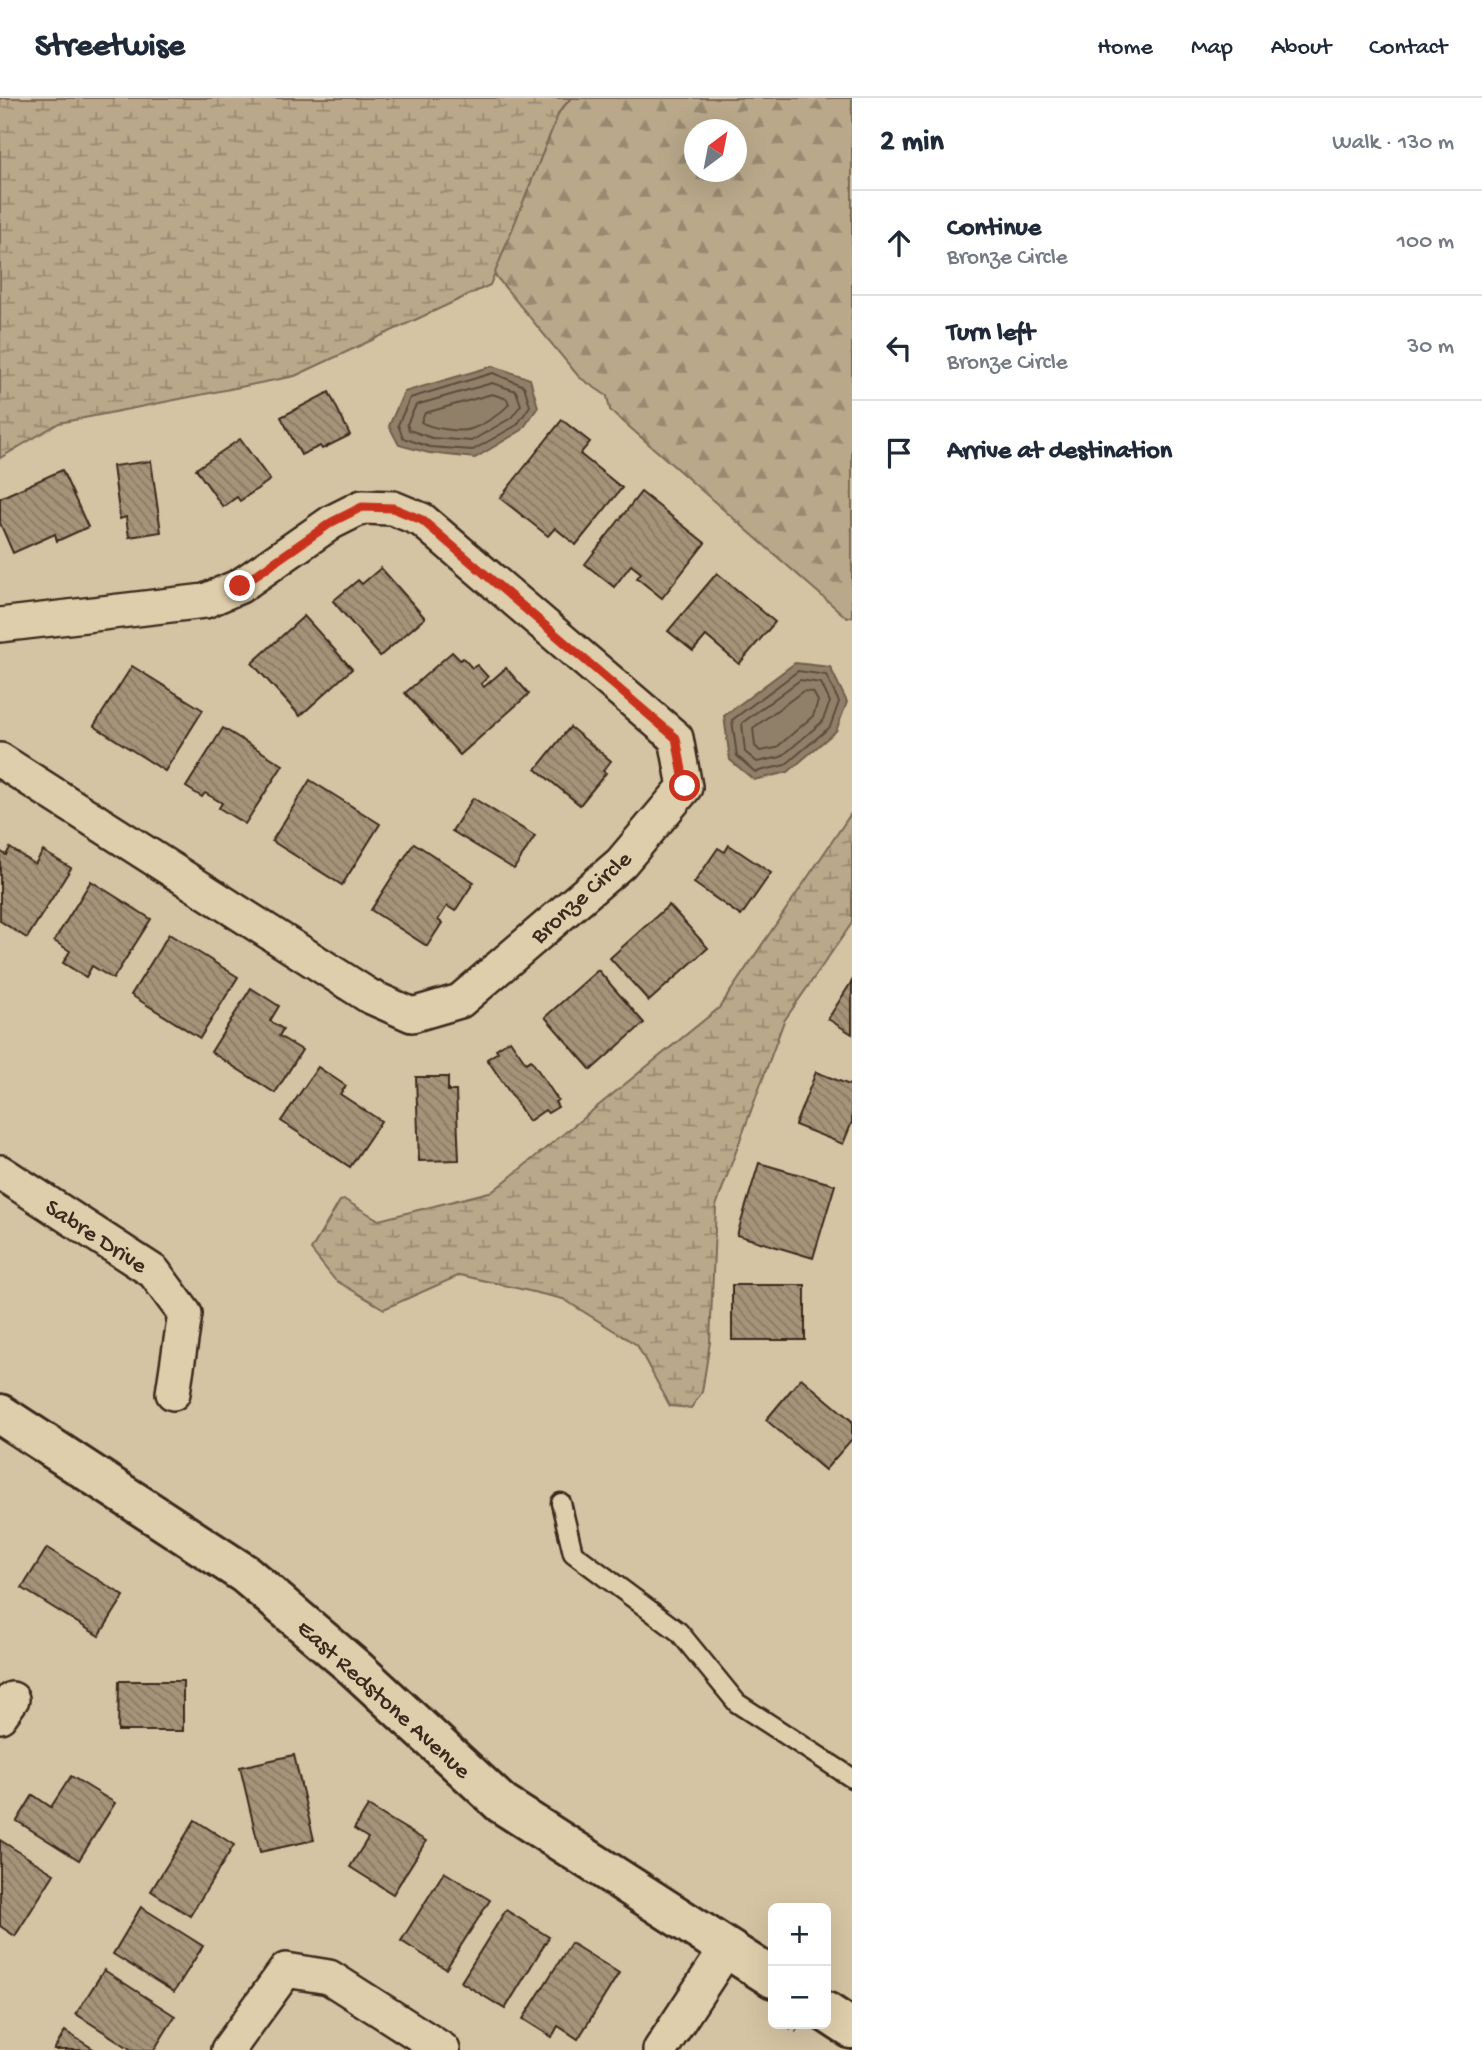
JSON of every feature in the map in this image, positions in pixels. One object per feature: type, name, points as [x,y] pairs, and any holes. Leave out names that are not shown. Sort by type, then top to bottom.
[{"type":"street","name":"Bronze Circle","points":[[0,625],[205,601],[240,586],[332,522],[362,507],[393,508],[422,520],[676,738],[685,786],[621,863],[460,1001],[412,1015],[369,996],[0,760]]},
{"type":"street","name":"Sabre Drive","points":[[0,1172],[154,1272],[185,1314],[173,1394]]},
{"type":"street","name":"East Redstone Avenue","points":[[0,1414],[245,1574],[355,1668],[502,1804],[768,1975]]},
{"type":"street","points":[[660,2050],[727,1948]]},
{"type":"street","points":[[228,2050],[286,1970],[329,1976],[443,2050]]},
{"type":"street","points":[[831,2015],[852,2029]]},
{"type":"lane","points":[[561,1503],[573,1553],[679,1632],[737,1703],[852,1778]]},
{"type":"green space","points":[[0,98],[571,98],[559,112],[490,285],[295,376],[59,423],[0,458]]},
{"type":"green space","points":[[571,98],[852,98],[852,617],[847,618],[610,410],[607,396],[579,377],[494,274],[559,112]]},
{"type":"green space","points":[[852,812],[852,923],[784,1021],[716,1206],[710,1342],[702,1392],[691,1408],[670,1406],[637,1345],[563,1299],[460,1275],[384,1309],[335,1280],[311,1250],[340,1201],[345,1200],[379,1220],[493,1191],[719,1008]]},
{"type":"water","points":[[493,366],[530,379],[538,407],[522,430],[475,458],[429,453],[399,445],[389,426],[404,392]]},
{"type":"water","points":[[795,663],[830,667],[847,702],[836,731],[788,772],[754,780],[730,760],[724,716]]},
{"type":"building","points":[[329,392],[350,435],[322,449],[320,446],[301,455],[281,417]]},
{"type":"building","points":[[562,420],[590,442],[580,454],[622,488],[576,545],[555,528],[548,536],[500,498]]},
{"type":"building","points":[[240,439],[270,480],[240,501],[237,497],[223,507],[196,469]]},
{"type":"building","points":[[151,461],[161,532],[129,537],[126,517],[120,519],[113,466]]},
{"type":"building","points":[[62,470],[88,527],[57,541],[55,534],[13,553],[0,523],[0,498]]},
{"type":"building","points":[[641,492],[705,543],[662,598],[637,578],[641,573],[631,565],[614,587],[585,564]]},
{"type":"building","points":[[381,568],[425,618],[380,656],[333,601],[358,580],[362,584]]},
{"type":"building","points":[[717,573],[775,622],[739,664],[706,636],[693,651],[668,631]]},
{"type":"building","points":[[304,616],[352,669],[300,716],[252,663]]},
{"type":"building","points":[[452,652],[460,660],[463,658],[472,668],[477,665],[488,677],[481,684],[484,687],[506,668],[529,694],[460,755],[405,693]]},
{"type":"building","points":[[132,666],[203,710],[165,771],[94,726]]},
{"type":"building","points":[[570,727],[611,761],[603,771],[606,773],[580,805],[536,769]]},
{"type":"building","points":[[223,728],[283,765],[245,824],[219,808],[222,803],[205,793],[202,797],[186,787]]},
{"type":"building","points":[[310,780],[380,824],[342,885],[272,841]]},
{"type":"building","points":[[473,798],[535,836],[514,869],[452,831]]},
{"type":"building","points":[[414,843],[474,882],[455,911],[447,906],[438,920],[442,923],[427,946],[371,910]]},
{"type":"building","points":[[729,845],[771,873],[741,916],[694,883],[718,848],[725,852]]},
{"type":"building","points":[[10,848],[35,864],[43,851],[71,868],[27,938],[0,921],[0,851],[6,855]]},
{"type":"building","points":[[91,881],[151,919],[113,979],[92,966],[86,977],[63,963],[70,951],[54,941]]},
{"type":"building","points":[[669,905],[708,948],[649,1001],[610,958]]},
{"type":"building","points":[[169,934],[238,977],[200,1038],[131,995]]},
{"type":"building","points":[[598,970],[644,1023],[591,1070],[545,1017]]},
{"type":"building","points":[[852,981],[852,1034],[828,1019]]},
{"type":"building","points":[[251,988],[279,1006],[270,1021],[283,1029],[279,1036],[302,1050],[275,1093],[211,1052]]},
{"type":"building","points":[[510,1040],[526,1063],[531,1060],[558,1100],[555,1102],[558,1107],[548,1113],[545,1110],[529,1121],[487,1059]]},
{"type":"building","points":[[318,1067],[346,1086],[340,1094],[381,1121],[350,1167],[281,1121]]},
{"type":"building","points":[[816,1072],[852,1086],[852,1122],[843,1144],[795,1125]]},
{"type":"building","points":[[416,1077],[448,1077],[448,1091],[456,1091],[459,1160],[419,1161]]},
{"type":"building","points":[[759,1163],[835,1185],[813,1258],[737,1235]]},
{"type":"building","points":[[732,1285],[805,1285],[805,1340],[732,1340]]},
{"type":"building","points":[[801,1378],[852,1421],[852,1439],[825,1470],[766,1420]]},
{"type":"building","points":[[47,1548],[124,1596],[99,1636],[22,1588]]},
{"type":"building","points":[[119,1681],[183,1681],[183,1731],[118,1731]]},
{"type":"building","points":[[294,1755],[314,1840],[260,1852],[240,1767]]},
{"type":"building","points":[[71,1776],[115,1803],[79,1860],[17,1821],[33,1795],[51,1807]]},
{"type":"building","points":[[368,1806],[426,1841],[393,1894],[350,1867],[368,1838],[354,1829]]},
{"type":"building","points":[[195,1820],[234,1845],[190,1916],[151,1891]]},
{"type":"building","points":[[0,1840],[54,1874],[15,1936],[0,1926]]},
{"type":"building","points":[[444,1872],[490,1900],[446,1969],[401,1941]]},
{"type":"building","points":[[141,1907],[203,1946],[174,1992],[113,1954]]},
{"type":"building","points":[[506,1910],[549,1937],[505,2009],[461,1982]]},
{"type":"building","points":[[571,1943],[619,1973],[578,2039],[558,2026],[552,2037],[523,2019]]},
{"type":"building","points":[[104,1970],[175,2016],[154,2050],[132,2050],[76,2014]]},
{"type":"building","points":[[65,2031],[95,2050],[54,2050]]},
{"type":"route","points":[[240,586],[332,522],[362,507],[393,508],[422,520],[676,738],[685,786]]}]
